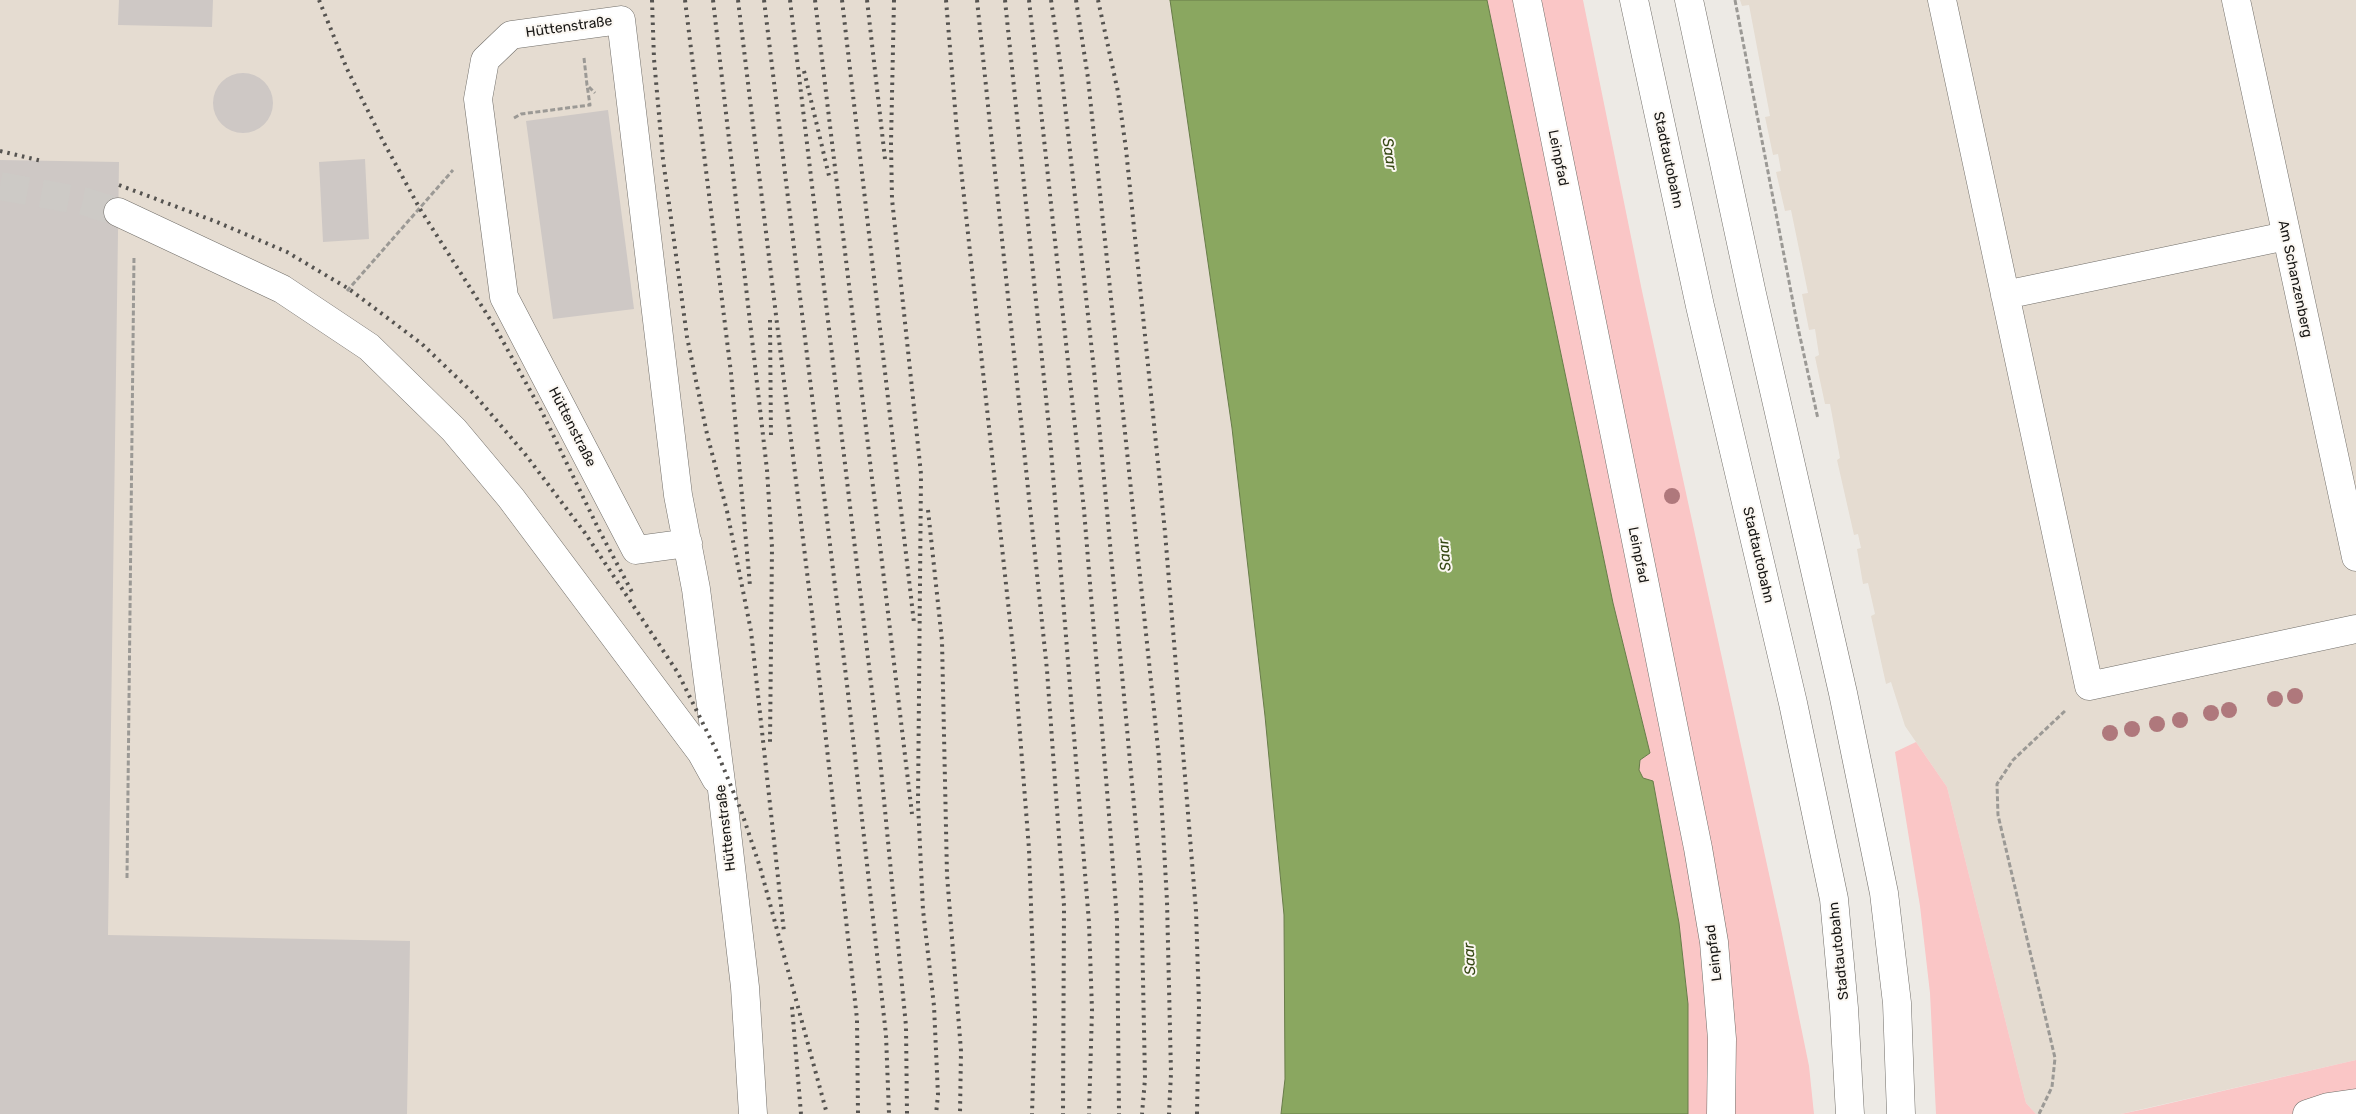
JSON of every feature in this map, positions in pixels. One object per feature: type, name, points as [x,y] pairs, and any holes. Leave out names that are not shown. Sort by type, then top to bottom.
[{"type":"main road","name":"Leinpfad","points":[[1527,0],[1698,848],[1714,942],[1722,1039],[1721,1114]]},
{"type":"main road","name":"Stadtautobahn","points":[[1634,0],[1700,306],[1793,703],[1834,899],[1845,1017],[1850,1114]]},
{"type":"main road","points":[[1689,0],[1754,304],[1843,693],[1884,893],[1897,1003],[1901,1114]]},
{"type":"main road","points":[[1942,0],[2089,686],[2356,629]]},
{"type":"main road","name":"Am Schanzenberg","points":[[2236,0],[2356,557]]},
{"type":"main road","name":"Hüttenstraße","points":[[688,543],[636,550],[504,297],[478,99],[485,60],[511,35],[621,20],[677,485],[688,543],[696,589],[722,790],[744,987],[754,1114]]},
{"type":"main road","points":[[118,212],[282,288],[369,347],[454,430],[511,498],[701,752],[722,790]]},
{"type":"main road","points":[[2005,295],[2286,236]]},
{"type":"main road","points":[[2307,1114],[2328,1106],[2356,1103]]},
{"type":"path","points":[[1735,0],[1770,181]]},
{"type":"path","points":[[323,316],[420,209],[482,135],[520,114],[590,105],[588,85]]},
{"type":"path","points":[[127,878],[134,254],[143,258]]},
{"type":"path","points":[[2039,1114],[2052,1087],[2055,1058],[1998,814],[1997,784],[2013,760],[2089,686]]},
{"type":"shaded area","points":[[0,0],[1170,0],[1232,428],[1265,716],[1284,915],[1285,1079],[1281,1114],[0,1114]]},
{"type":"shaded area","points":[[1487,0],[1583,0],[1642,291],[1781,929],[1809,1066],[1814,1114],[1688,1114],[1688,1004],[1679,923],[1653,781],[1643,778],[1638,770],[1640,760],[1650,753],[1613,603]]},
{"type":"shaded area","points":[[1740,0],[2356,0],[2356,1060],[2121,1114],[2036,1114],[2026,1103],[1947,787],[1905,726],[1891,682],[1886,684],[1871,616],[1875,614],[1868,583],[1863,584],[1857,549],[1861,548],[1858,534],[1854,535],[1837,460],[1840,458],[1830,404],[1825,404],[1815,357],[1819,355],[1815,329],[1809,330],[1802,294],[1808,293],[1791,210],[1785,211],[1776,172],[1781,171],[1778,154],[1773,155],[1765,117],[1770,116],[1749,5],[1742,6]]},
{"type":"shaded area","points":[[1916,742],[1947,787],[2026,1103],[2036,1114],[1936,1114],[1930,993],[1920,906],[1895,752]]},
{"type":"shaded area","points":[[2356,1060],[2356,1114],[2121,1114],[2145,1109]]},
{"type":"water","name":"Saar","points":[[1170,0],[1487,0],[1613,603],[1650,753],[1640,760],[1639,770],[1643,778],[1653,781],[1679,923],[1688,1004],[1688,1114],[1281,1114],[1285,1079],[1284,915],[1265,716],[1232,428]]},
{"type":"building","points":[[119,0],[213,0],[212,27],[118,25]]},
{"type":"building","points":[[243,73],[260,78],[268,86],[273,103],[268,120],[260,128],[243,133],[226,128],[218,120],[213,103],[218,86],[226,78]]},
{"type":"building","points":[[608,110],[634,309],[553,319],[526,121]]},
{"type":"building","points":[[365,159],[369,239],[323,242],[319,162]]},
{"type":"building","points":[[0,160],[119,162],[108,935],[410,941],[407,1114],[0,1114]]},
{"type":"tunnel","points":[[0,186],[83,201],[118,212]]},
{"type":"railway","points":[[319,0],[347,69],[383,141],[420,209],[495,327],[542,412],[599,530],[632,592]]},
{"type":"railway","points":[[652,0],[654,59],[663,159],[687,337],[707,434],[727,511],[751,631],[784,932]]},
{"type":"railway","points":[[685,0],[731,373],[750,586]]},
{"type":"railway","points":[[713,0],[767,470],[772,547],[770,743]]},
{"type":"railway","points":[[738,0],[813,622],[857,1019],[858,1114]]},
{"type":"railway","points":[[764,0],[848,693],[886,1035],[889,1114]]},
{"type":"railway","points":[[790,0],[880,759],[906,1026],[907,1114]]},
{"type":"railway","points":[[815,0],[912,814]]},
{"type":"railway","points":[[842,0],[914,623]]},
{"type":"railway","points":[[867,0],[885,159]]},
{"type":"railway","points":[[894,0],[891,143],[892,199],[921,474],[918,803],[923,910],[934,1006],[938,1095],[936,1114]]},
{"type":"railway","points":[[946,0],[957,132],[1014,658],[1029,849],[1035,1018],[1032,1114]]},
{"type":"railway","points":[[977,0],[1047,670],[1064,906],[1063,1114]]},
{"type":"railway","points":[[1005,0],[1050,437],[1089,923],[1092,1010],[1089,1114]]},
{"type":"railway","points":[[1029,0],[1084,510],[1110,827],[1117,920],[1119,1114]]},
{"type":"railway","points":[[1051,0],[1061,69],[1094,370],[1141,881],[1145,1079],[1142,1114]]},
{"type":"railway","points":[[1076,0],[1088,78],[1159,758],[1167,901],[1171,1073],[1169,1114]]},
{"type":"railway","points":[[1098,0],[1118,92],[1126,149],[1165,532],[1196,911],[1199,1005],[1197,1114]]},
{"type":"railway","points":[[804,71],[830,180]]},
{"type":"railway","points":[[0,151],[42,161]]},
{"type":"railway","points":[[119,185],[217,222],[287,252],[349,289],[422,344],[474,394],[525,454],[585,533],[678,673],[717,752],[742,813],[760,867],[827,1114]]},
{"type":"railway","points":[[770,320],[771,440]]},
{"type":"railway","points":[[928,510],[942,641],[947,875],[961,1051],[960,1114]]},
{"type":"railway","points":[[792,1007],[801,1114]]}]
